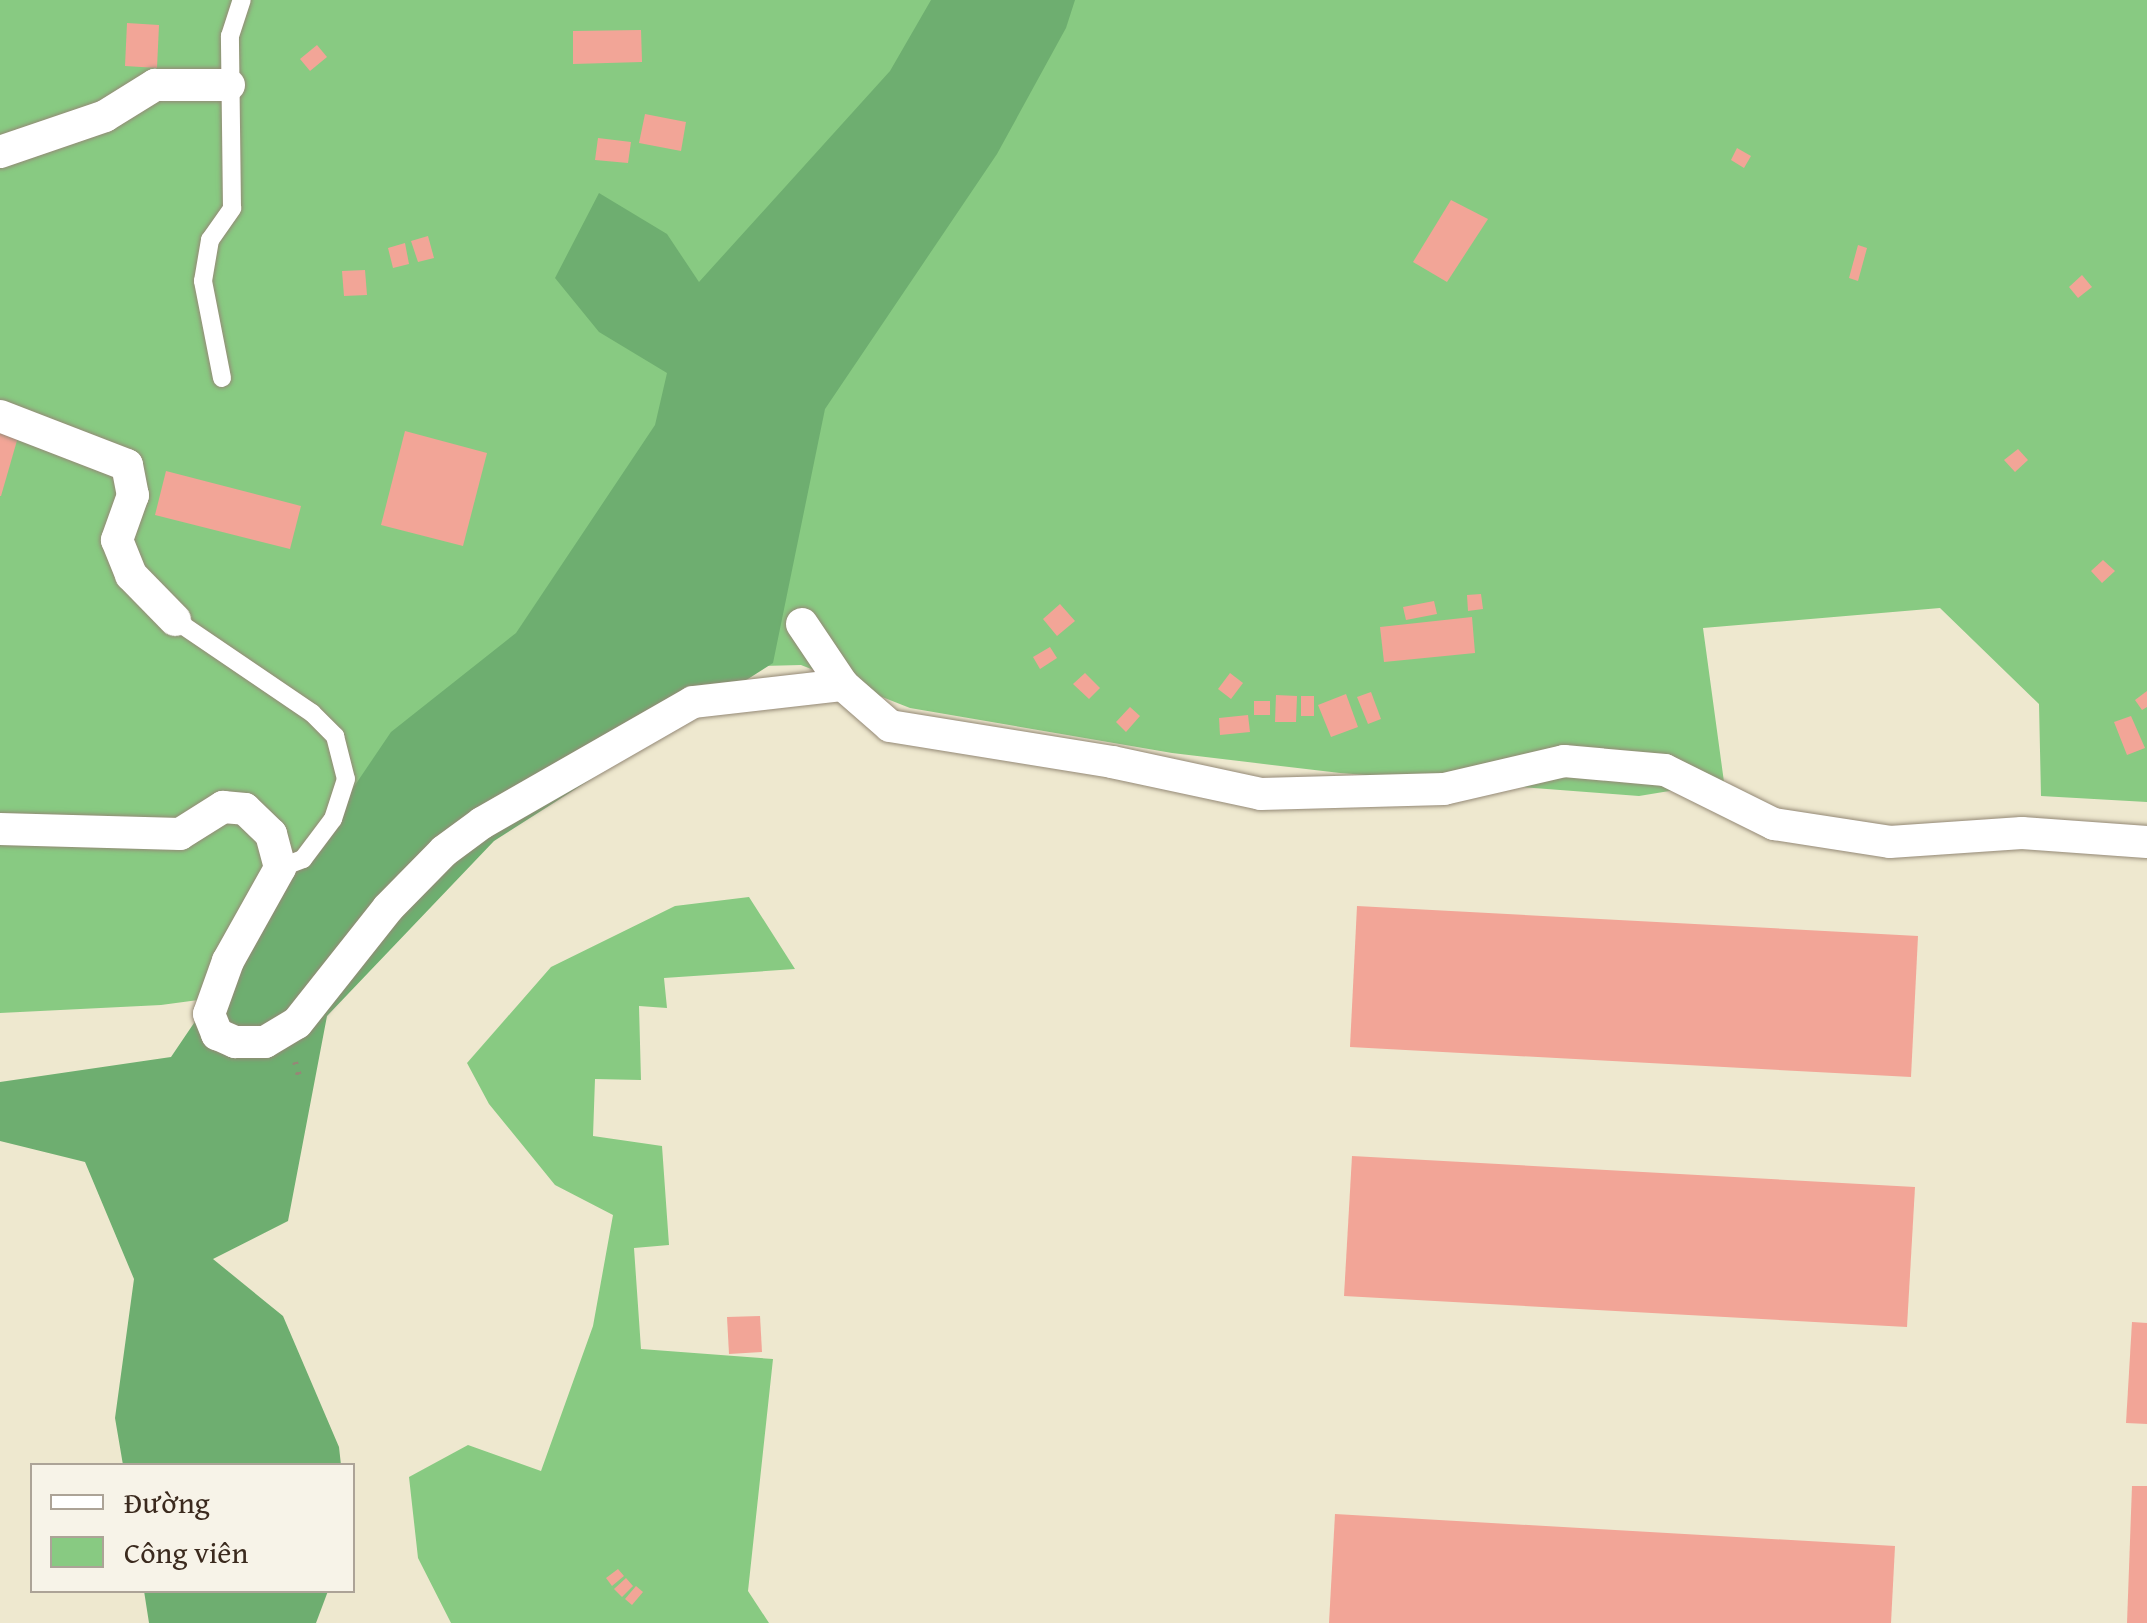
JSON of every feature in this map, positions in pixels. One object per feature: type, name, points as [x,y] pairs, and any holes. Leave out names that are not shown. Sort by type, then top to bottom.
[{"type":"street","points":[[0,152],[105,116],[156,86],[229,85]]},
{"type":"street","points":[[0,416],[127,465],[132,495],[117,540],[131,575],[176,620]]},
{"type":"street","points":[[802,624],[843,685],[890,726],[1112,762],[1261,794],[1444,789],[1564,761],[1666,770],[1774,824],[1890,842],[2022,833],[2147,842]]},
{"type":"street","points":[[0,829],[180,834],[223,807],[246,809],[271,834],[280,868],[214,993],[209,1014],[217,1034],[235,1042],[265,1042],[296,1023],[388,908],[444,851],[557,779],[694,702],[843,685]]},
{"type":"lane","points":[[222,378],[202,281],[210,240],[232,208],[230,36],[242,0]]},
{"type":"lane","points":[[176,620],[312,713],[336,736],[346,779],[333,819],[303,859],[280,868]]},
{"type":"green space","points":[[0,0],[2147,0],[2147,802],[2041,796],[2039,704],[1940,608],[1703,628],[1724,782],[1639,796],[1340,773],[1172,753],[910,708],[801,665],[716,667],[295,987],[161,1005],[0,1013]]},
{"type":"green space","points":[[931,0],[1075,0],[1066,28],[997,154],[825,409],[773,663],[494,841],[327,1016],[288,1221],[213,1259],[283,1316],[339,1447],[341,1463],[123,1463],[115,1418],[134,1279],[85,1162],[0,1141],[0,1082],[171,1057],[391,732],[516,633],[655,425],[667,373],[599,332],[555,278],[599,193],[667,234],[699,282],[890,71]]},
{"type":"green space","points":[[749,897],[795,969],[664,978],[667,1008],[639,1006],[641,1080],[595,1079],[593,1136],[662,1146],[669,1245],[634,1248],[641,1349],[773,1359],[748,1591],[769,1623],[451,1623],[418,1558],[409,1477],[468,1445],[541,1471],[593,1326],[613,1215],[555,1185],[489,1104],[467,1063],[551,967],[675,906]]},
{"type":"green space","points":[[144,1593],[327,1593],[316,1623],[149,1623]]},
{"type":"building","points":[[127,23],[159,25],[157,68],[125,66]]},
{"type":"building","points":[[641,30],[642,62],[573,64],[573,31]]},
{"type":"building","points":[[317,45],[327,57],[310,71],[300,59]]},
{"type":"building","points":[[645,114],[686,122],[681,151],[639,143]]},
{"type":"building","points":[[598,138],[631,142],[628,163],[595,160]]},
{"type":"building","points":[[1737,148],[1751,156],[1744,168],[1731,160]]},
{"type":"building","points":[[1451,200],[1488,219],[1447,282],[1413,262]]},
{"type":"building","points":[[428,236],[434,258],[418,262],[411,241]]},
{"type":"building","points":[[405,243],[409,264],[393,268],[388,248]]},
{"type":"building","points":[[1858,245],[1867,248],[1858,281],[1849,278]]},
{"type":"building","points":[[365,270],[367,295],[344,296],[342,271]]},
{"type":"building","points":[[2082,275],[2092,287],[2078,298],[2069,287]]},
{"type":"building","points":[[405,431],[487,453],[463,546],[381,525]]},
{"type":"building","points":[[0,432],[18,437],[1,496],[0,496]]},
{"type":"building","points":[[2018,449],[2028,460],[2015,472],[2004,460]]},
{"type":"building","points":[[166,471],[301,506],[290,549],[155,515]]},
{"type":"building","points":[[2103,560],[2115,571],[2102,583],[2091,571]]},
{"type":"building","points":[[1481,594],[1483,609],[1468,611],[1467,595]]},
{"type":"building","points":[[1434,601],[1437,614],[1406,620],[1403,607]]},
{"type":"building","points":[[1060,604],[1075,621],[1057,636],[1043,619]]},
{"type":"building","points":[[1472,617],[1475,653],[1384,662],[1380,627]]},
{"type":"building","points":[[1050,647],[1057,658],[1040,669],[1033,657]]},
{"type":"building","points":[[1085,673],[1100,688],[1089,699],[1073,684]]},
{"type":"building","points":[[1230,673],[1243,683],[1231,699],[1218,689]]},
{"type":"building","points":[[2147,691],[2147,707],[2142,710],[2135,700]]},
{"type":"building","points":[[1371,692],[1381,719],[1368,724],[1357,697]]},
{"type":"building","points":[[1346,694],[1358,727],[1331,737],[1318,705]]},
{"type":"building","points":[[1276,695],[1297,696],[1296,722],[1275,722]]},
{"type":"building","points":[[1301,696],[1314,696],[1314,716],[1301,716]]},
{"type":"building","points":[[1254,701],[1270,701],[1270,715],[1254,715]]},
{"type":"building","points":[[1130,707],[1140,716],[1126,732],[1116,722]]},
{"type":"building","points":[[1248,715],[1250,732],[1220,735],[1219,718]]},
{"type":"building","points":[[2131,716],[2145,748],[2127,755],[2114,722]]},
{"type":"building","points":[[1357,906],[1918,936],[1911,1077],[1350,1047]]},
{"type":"building","points":[[1352,1156],[1915,1187],[1907,1327],[1344,1296]]},
{"type":"building","points":[[760,1316],[762,1352],[729,1354],[727,1317]]},
{"type":"building","points":[[2132,1322],[2147,1323],[2147,1424],[2126,1423]]},
{"type":"building","points":[[2132,1486],[2147,1486],[2147,1623],[2127,1623]]},
{"type":"building","points":[[1335,1514],[1895,1546],[1891,1623],[1329,1623]]},
{"type":"building","points":[[618,1569],[624,1576],[612,1586],[606,1578]]},
{"type":"building","points":[[626,1578],[633,1586],[622,1597],[614,1589]]},
{"type":"building","points":[[636,1586],[643,1592],[632,1605],[625,1599]]}]
